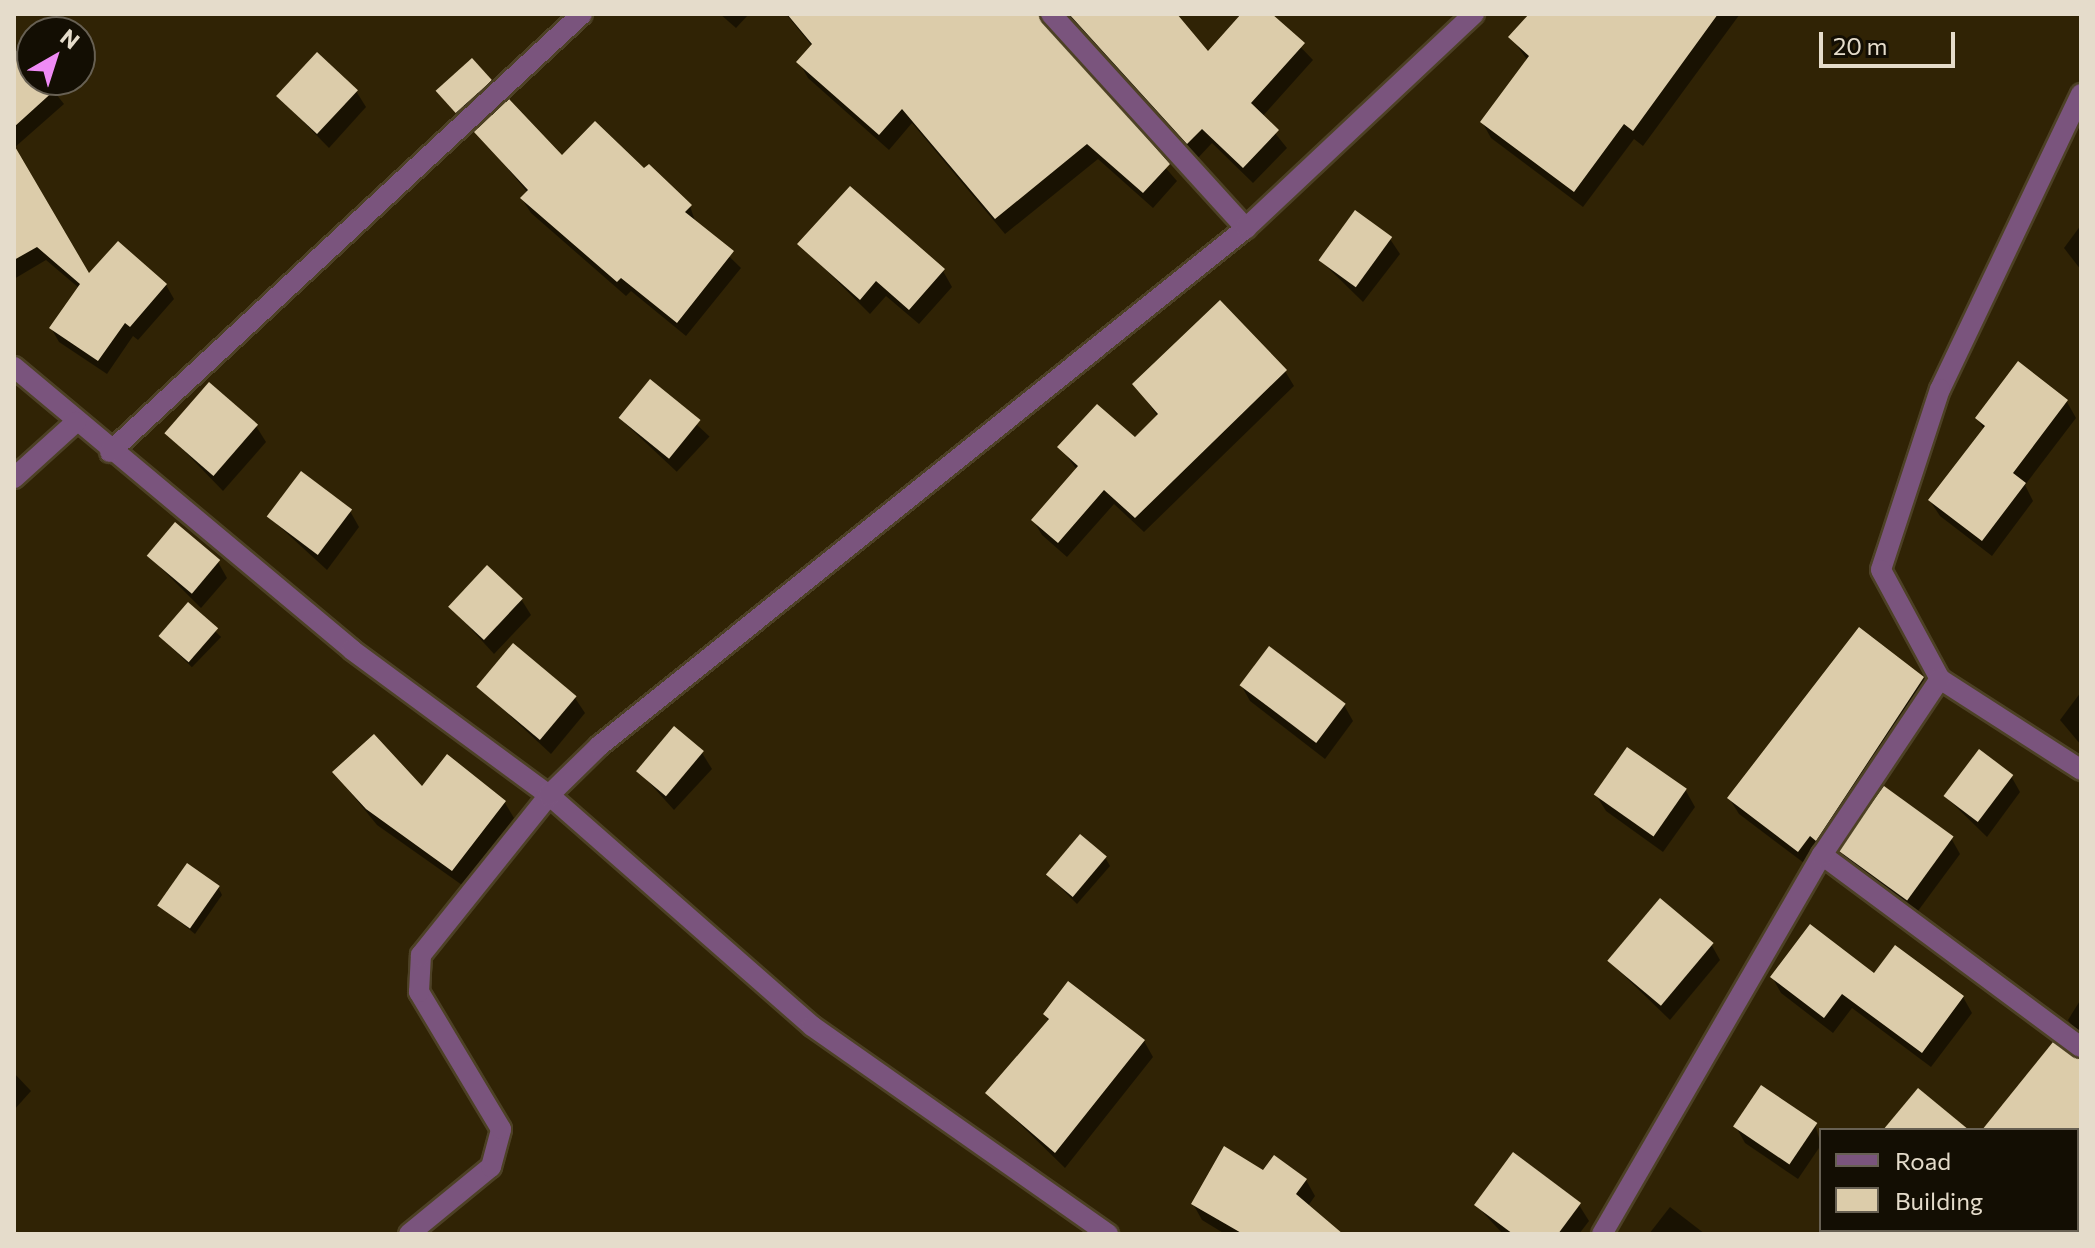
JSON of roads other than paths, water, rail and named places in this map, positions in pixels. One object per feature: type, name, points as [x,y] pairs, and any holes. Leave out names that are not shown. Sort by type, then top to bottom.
[{"type":"street","points":[[110,452],[582,14]]},
{"type":"street","points":[[1051,14],[1246,228]]},
{"type":"street","points":[[409,1234],[491,1167],[501,1129],[419,992],[421,955],[549,795],[599,746],[1246,228],[1474,14]]},
{"type":"street","points":[[2081,94],[1940,389],[1881,570],[1940,679],[2081,770]]},
{"type":"street","points":[[14,367],[110,452],[352,650],[549,795],[812,1026],[1108,1234]]},
{"type":"street","points":[[14,478],[76,422]]},
{"type":"street","points":[[1602,1234],[1822,855],[1940,679]]},
{"type":"street","points":[[1822,855],[2081,1047]]}]
